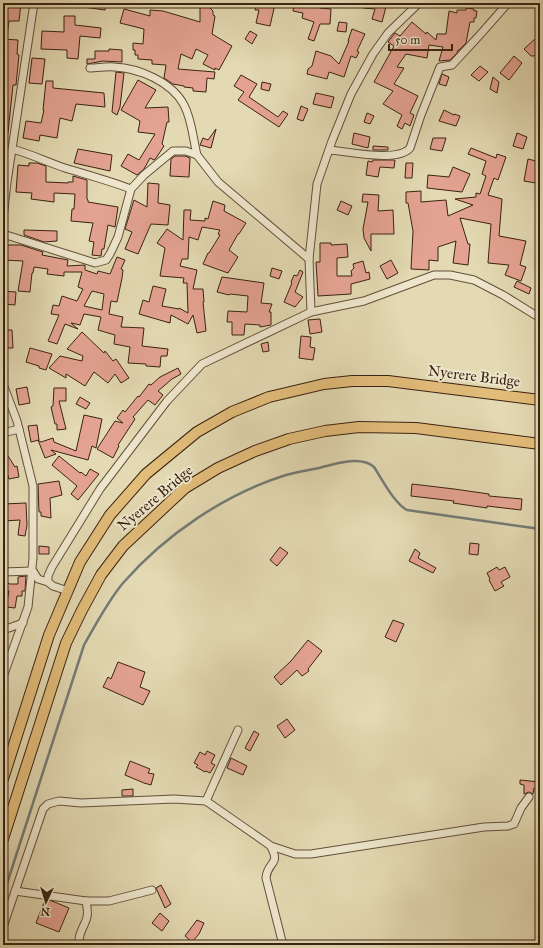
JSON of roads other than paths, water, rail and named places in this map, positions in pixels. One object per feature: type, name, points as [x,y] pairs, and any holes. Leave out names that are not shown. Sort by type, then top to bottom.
[{"type":"main road","name":"Nyerere Bridge","points":[[3,779],[49,635],[80,562],[110,515],[146,474],[197,432],[232,412],[269,397],[324,384],[352,381],[388,381],[540,400]]},
{"type":"main road","name":"Nyerere Bridge","points":[[3,839],[66,643],[82,610],[101,575],[122,546],[185,488],[218,468],[255,451],[289,439],[325,431],[359,428],[416,428],[540,444]]},
{"type":"street","points":[[3,219],[5,182],[12,148],[34,3]]},
{"type":"street","points":[[311,312],[309,259],[317,184],[351,94],[373,54],[388,33],[419,3]]},
{"type":"street","points":[[329,150],[380,156],[402,154],[407,152],[410,148],[440,67],[452,65],[508,3]]},
{"type":"street","points":[[90,68],[113,66],[125,68],[153,78],[167,86],[178,96],[184,105],[188,116],[196,155],[218,182],[309,259]]},
{"type":"street","points":[[12,148],[131,189]]},
{"type":"street","points":[[3,234],[95,263],[106,260],[118,237],[131,189],[144,175],[173,151],[186,151],[196,155]]},
{"type":"street","points":[[48,582],[48,576],[52,568],[100,489],[167,401],[202,364],[311,312],[364,301],[434,275],[450,275],[474,280],[503,294],[540,317]]},
{"type":"street","points":[[3,384],[19,429],[33,486],[33,571],[28,607],[3,677]]},
{"type":"street","points":[[3,433],[19,429]]},
{"type":"street","points":[[33,571],[38,579],[68,591]]},
{"type":"street","points":[[3,572],[33,571]]},
{"type":"street","points":[[3,630],[23,623]]},
{"type":"street","points":[[206,801],[238,730]]},
{"type":"street","points":[[3,927],[43,809],[48,804],[59,801],[81,803],[174,799],[206,801],[271,846],[295,854],[311,854],[484,827],[508,826],[514,824],[529,796]]},
{"type":"street","points":[[271,846],[276,858],[266,872],[266,878],[283,945]]},
{"type":"street","points":[[15,891],[86,901],[109,900],[152,890]]},
{"type":"street","points":[[80,945],[79,937],[87,917],[86,901]]},
{"type":"waterway","points":[[3,896],[84,645],[107,605],[123,583],[158,549],[197,518],[241,493],[263,483],[294,473],[355,461],[369,463],[374,467],[397,502],[407,510],[540,529]]}]
